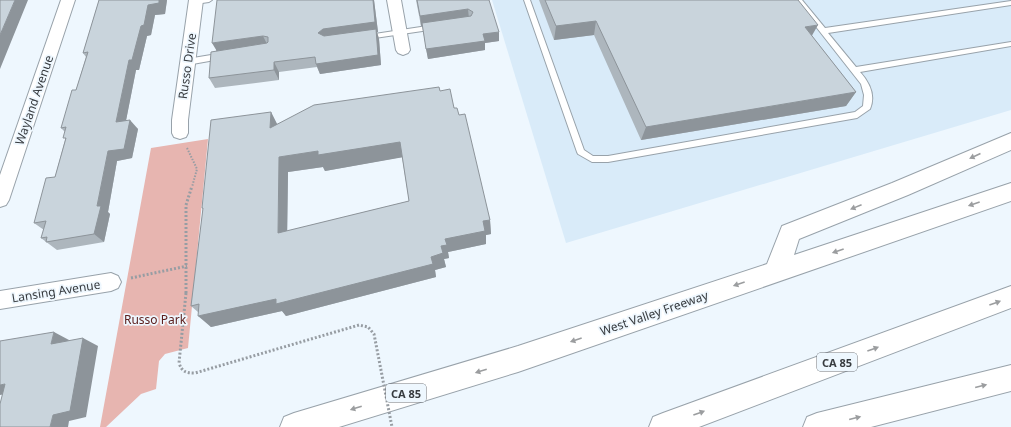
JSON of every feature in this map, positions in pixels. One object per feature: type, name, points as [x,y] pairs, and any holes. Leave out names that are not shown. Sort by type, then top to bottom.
[{"type":"highway","points":[[776,272],[790,233],[900,189],[1011,140]]},
{"type":"highway","name":"West Valley Freeway","points":[[294,427],[518,359],[1011,192]]},
{"type":"highway","name":"CA 85","points":[[663,427],[1011,297]]},
{"type":"highway","points":[[817,427],[1011,378]]},
{"type":"street","name":"Wayland Avenue","points":[[0,200],[68,0]]},
{"type":"street","points":[[394,0],[403,50]]},
{"type":"street","name":"Russo Drive","points":[[180,133],[180,120],[187,62],[200,1]]},
{"type":"street","name":"Lansing Avenue","points":[[0,300],[111,282]]},
{"type":"lane","points":[[527,0],[581,152],[592,159],[608,159],[856,116],[867,107],[869,96],[867,86],[798,0]]},
{"type":"lane","points":[[823,31],[1011,3]]},
{"type":"lane","points":[[363,38],[438,27]]},
{"type":"lane","points":[[854,70],[1011,44]]},
{"type":"lane","points":[[187,62],[231,55]]},
{"type":"path","points":[[180,133],[196,169],[186,205],[187,266],[180,363],[181,369],[187,373],[195,373],[359,325],[366,325],[374,334],[392,427]]},
{"type":"path","points":[[111,282],[187,266]]},
{"type":"shaded area","points":[[492,0],[1011,0],[1011,110],[566,243]]},
{"type":"green space","name":"Russo Park","points":[[208,139],[188,348],[165,354],[159,361],[156,389],[141,394],[106,427],[100,427],[151,148]]},
{"type":"building","points":[[0,0],[15,0],[0,35]]},
{"type":"building","points":[[99,0],[159,0],[159,3],[148,5],[144,25],[141,26],[132,60],[129,60],[116,122],[130,120],[124,149],[108,151],[97,206],[101,206],[94,234],[46,242],[47,237],[41,238],[46,221],[34,223],[46,178],[55,177],[66,138],[63,138],[66,127],[61,128],[72,90],[76,90],[88,52],[83,53]]},
{"type":"building","points":[[217,0],[373,0],[375,22],[323,29],[318,33],[324,36],[376,29],[378,55],[316,64],[315,57],[274,62],[274,70],[209,78],[211,52],[268,42],[268,37],[263,36],[212,43]]},
{"type":"building","points":[[417,0],[489,0],[499,32],[483,34],[485,41],[426,49],[422,23],[471,16],[473,12],[468,9],[420,16]]},
{"type":"building","points":[[545,0],[798,0],[818,25],[805,27],[856,92],[646,127],[596,21],[556,26]]},
{"type":"building","points":[[439,87],[440,91],[450,89],[454,108],[457,108],[459,115],[465,114],[490,220],[483,221],[485,231],[445,239],[447,245],[441,246],[443,253],[431,257],[433,264],[276,304],[276,299],[198,316],[199,304],[191,306],[203,208],[211,120],[271,112],[270,128],[314,105]],"holes":[[[400,142],[409,201],[278,233],[279,157],[318,151],[318,155]]]},
{"type":"building","points":[[54,332],[51,344],[83,338],[70,411],[53,415],[50,427],[0,427],[0,404],[5,384],[0,385],[0,341]]}]
